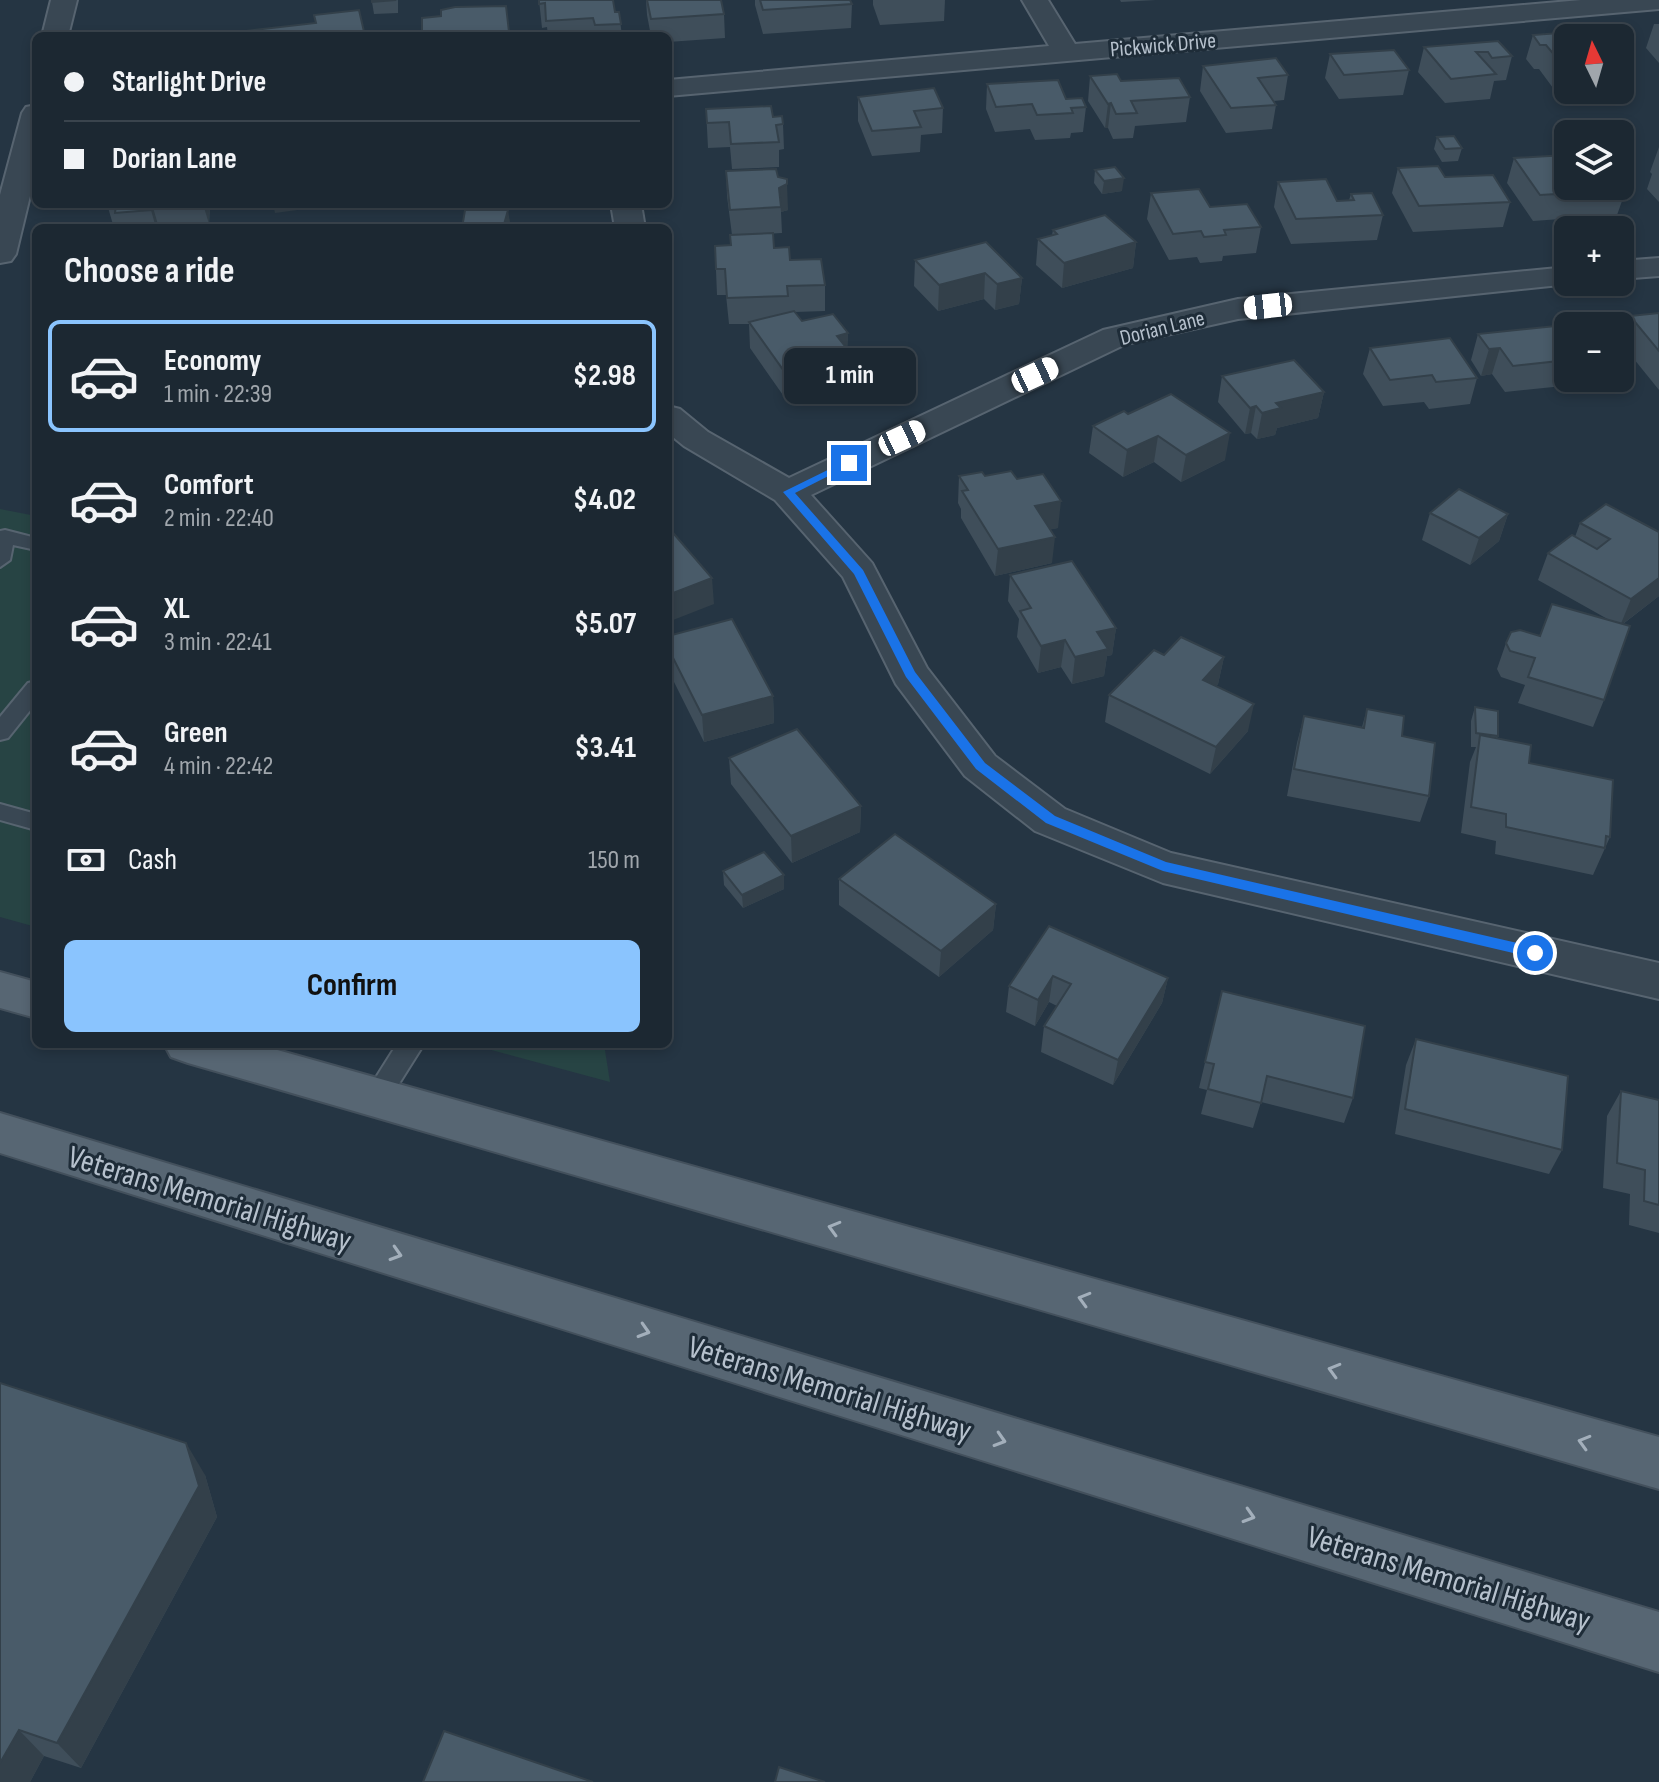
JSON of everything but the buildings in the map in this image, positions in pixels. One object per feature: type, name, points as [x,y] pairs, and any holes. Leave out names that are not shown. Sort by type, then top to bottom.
[{"type":"main road","points":[[0,990],[32,999]]},
{"type":"main road","points":[[202,1048],[1659,1463]]},
{"type":"main road","name":"Veterans Memorial Highway","points":[[0,1133],[1659,1642]]},
{"type":"street","points":[[56,32],[64,0]]},
{"type":"street","points":[[1035,0],[1066,52]]},
{"type":"street","name":"Pickwick Drive","points":[[672,88],[1659,1]]},
{"type":"street","points":[[0,254],[31,151]]},
{"type":"street","points":[[1634,269],[1659,267]]},
{"type":"street","name":"Dorian Lane","points":[[788,492],[1115,337],[1238,309],[1554,277]]},
{"type":"street","points":[[672,419],[696,439],[788,492],[859,572],[910,674],[980,766],[1050,820],[1163,867],[1659,981]]},
{"type":"lane","points":[[0,560],[5,536],[32,543]]},
{"type":"lane","points":[[0,732],[32,693]]},
{"type":"lane","points":[[0,812],[32,821]]},
{"type":"lane","points":[[376,1098],[408,1048]]},
{"type":"green space","points":[[0,509],[32,515],[32,926],[0,917]]},
{"type":"green space","points":[[484,1048],[605,1048],[610,1082]]},
{"type":"route","points":[[849,463],[788,492],[859,572],[910,674],[980,766],[1050,820],[1163,867],[1535,953]]}]
